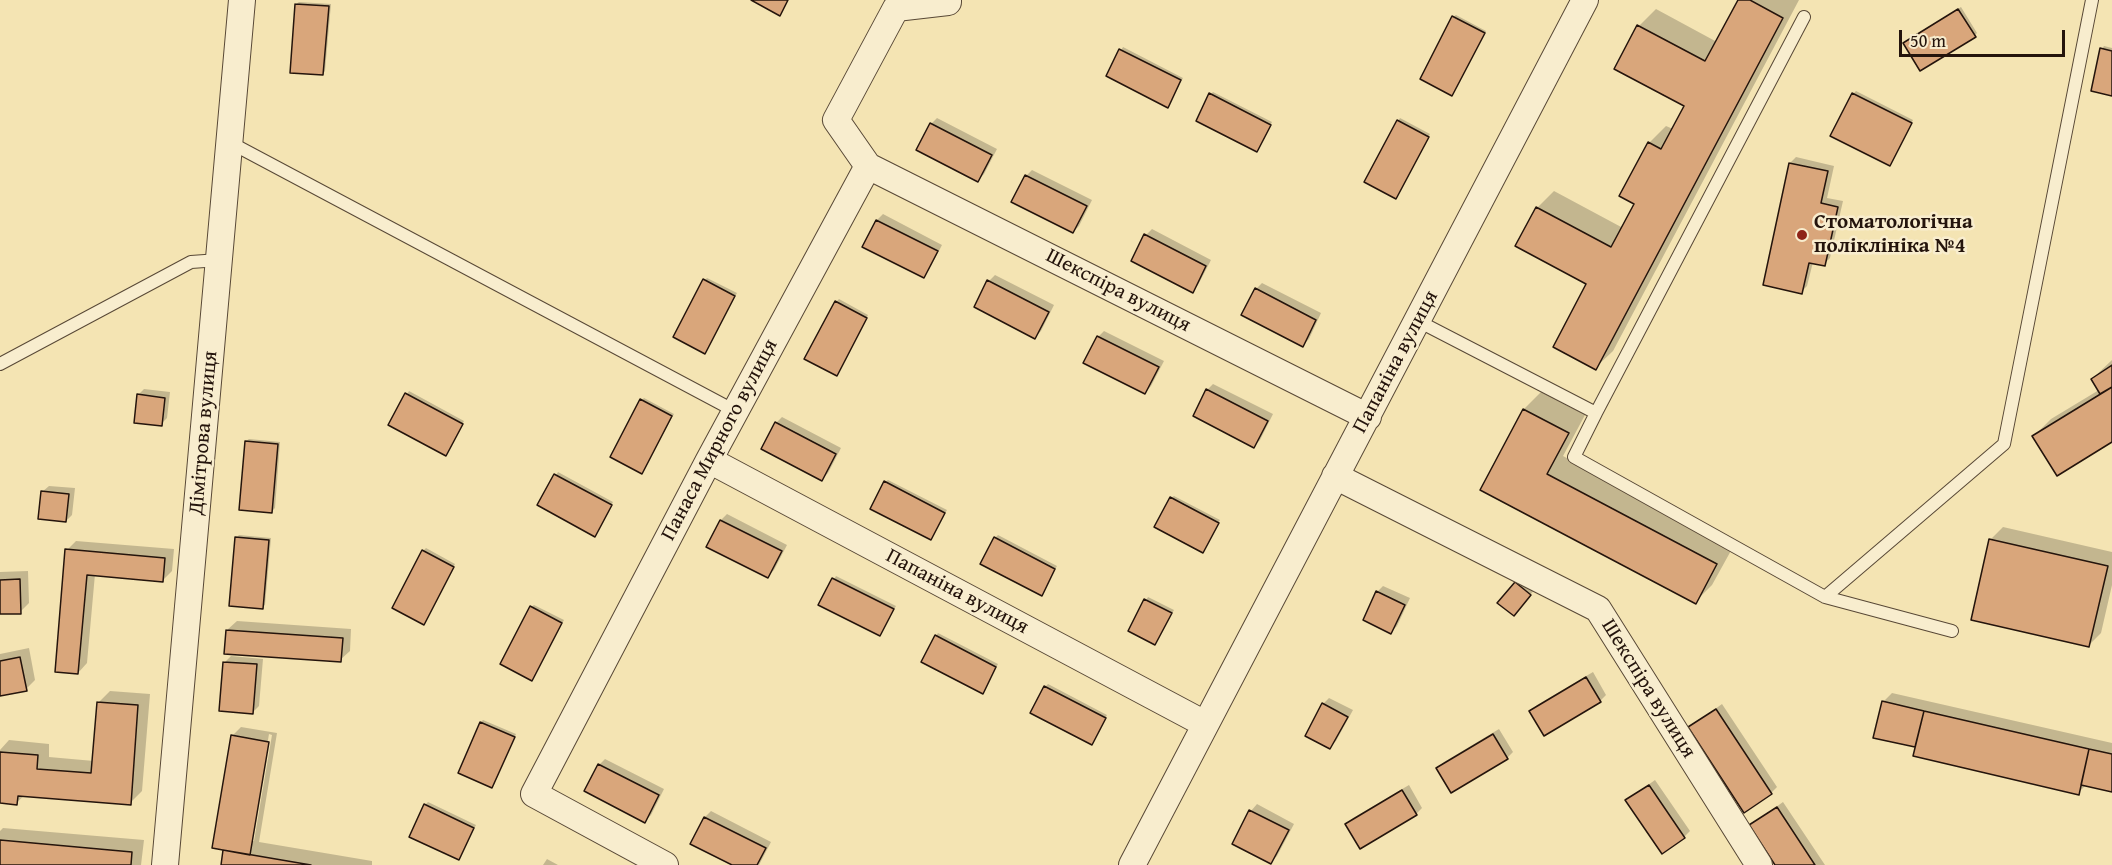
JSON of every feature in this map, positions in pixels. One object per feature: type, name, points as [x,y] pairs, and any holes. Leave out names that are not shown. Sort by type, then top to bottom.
[{"type":"street","name":"Дімітрова вулиця","points":[[165,865],[242,0]]},
{"type":"street","points":[[868,166],[836,120],[892,6],[948,2],[948,0]]},
{"type":"street","name":"Папаніна вулиця","points":[[1131,865],[1585,0]]},
{"type":"street","name":"Панаса Мирного вулиця","points":[[664,865],[534,794],[735,411],[868,166]]},
{"type":"street","name":"Шекспіра вулиця","points":[[868,166],[1368,417]]},
{"type":"street","name":"Папаніна вулиця","points":[[709,460],[1205,724]]},
{"type":"street","name":"Шекспіра вулиця","points":[[1335,476],[1598,609],[1759,865]]},
{"type":"lane","points":[[1825,597],[2004,444],[2092,0]]},
{"type":"lane","points":[[1804,17],[1574,457],[1825,597],[1952,631]]},
{"type":"lane","points":[[230,142],[735,411]]},
{"type":"lane","points":[[0,364],[191,262],[219,260]]},
{"type":"lane","points":[[1418,321],[1596,413]]},
{"type":"building","points":[[751,0],[788,0],[780,16]]},
{"type":"building","points":[[1738,0],[1750,0],[1783,18],[1596,370],[1553,347],[1586,284],[1515,246],[1536,207],[1611,247],[1634,204],[1619,196],[1648,142],[1661,149],[1684,106],[1614,69],[1637,25],[1705,61]]},
{"type":"building","points":[[295,4],[329,6],[323,75],[290,73]]},
{"type":"building","points":[[1958,9],[1976,37],[1920,71],[1903,43]]},
{"type":"building","points":[[1452,16],[1485,33],[1452,96],[1420,79]]},
{"type":"building","points":[[2100,48],[2112,51],[2112,96],[2091,91]]},
{"type":"building","points":[[1119,49],[1181,80],[1168,108],[1106,76]]},
{"type":"building","points":[[1209,93],[1271,125],[1257,152],[1196,121]]},
{"type":"building","points":[[1852,93],[1912,123],[1890,166],[1830,136]]},
{"type":"building","points":[[1397,120],[1429,137],[1396,199],[1364,182]]},
{"type":"building","points":[[930,123],[992,155],[978,182],[916,150]]},
{"type":"building","name":"Стоматологічна поліклініка №4","points":[[1789,163],[1828,171],[1821,203],[1838,207],[1825,266],[1809,263],[1802,294],[1763,285]]},
{"type":"building","points":[[1025,175],[1087,206],[1073,233],[1011,202]]},
{"type":"building","points":[[876,220],[938,251],[924,278],[862,247]]},
{"type":"building","points":[[1144,234],[1206,266],[1193,293],[1131,261]]},
{"type":"building","points":[[703,279],[735,296],[705,354],[673,337]]},
{"type":"building","points":[[987,280],[1049,312],[1035,339],[974,307]]},
{"type":"building","points":[[1255,288],[1316,320],[1303,347],[1241,315]]},
{"type":"building","points":[[835,301],[867,318],[837,376],[804,359]]},
{"type":"building","points":[[1097,336],[1159,367],[1145,394],[1083,363]]},
{"type":"building","points":[[2112,365],[2112,387],[2100,394],[2091,379]]},
{"type":"building","points":[[2112,387],[2112,442],[2057,476],[2032,436]]},
{"type":"building","points":[[1206,389],[1268,421],[1254,448],[1193,416]]},
{"type":"building","points":[[405,393],[463,424],[446,456],[388,425]]},
{"type":"building","points":[[137,394],[165,398],[162,426],[134,423]]},
{"type":"building","points":[[640,399],[672,416],[642,474],[610,457]]},
{"type":"building","points":[[1523,409],[1569,433],[1547,474],[1717,564],[1696,604],[1480,490]]},
{"type":"building","points":[[775,422],[836,454],[822,481],[761,449]]},
{"type":"building","points":[[245,441],[278,444],[272,513],[239,510]]},
{"type":"building","points":[[554,474],[612,505],[595,537],[537,505]]},
{"type":"building","points":[[884,481],[945,513],[931,540],[870,509]]},
{"type":"building","points":[[41,491],[69,494],[66,522],[38,519]]},
{"type":"building","points":[[1170,497],[1219,523],[1203,553],[1154,527]]},
{"type":"building","points":[[720,520],[782,551],[768,578],[706,547]]},
{"type":"building","points":[[235,537],[269,540],[263,609],[229,606]]},
{"type":"building","points":[[994,537],[1055,569],[1042,596],[980,564]]},
{"type":"building","points":[[1989,539],[2108,566],[2089,647],[1971,620]]},
{"type":"building","points":[[65,549],[165,558],[163,582],[87,575],[78,674],[55,672]]},
{"type":"building","points":[[422,550],[454,567],[424,625],[392,608]]},
{"type":"building","points":[[832,578],[894,609],[880,636],[818,605]]},
{"type":"building","points":[[20,579],[21,614],[0,614],[0,580]]},
{"type":"building","points":[[1515,582],[1531,595],[1514,616],[1497,603]]},
{"type":"building","points":[[1376,591],[1405,605],[1391,634],[1363,620]]},
{"type":"building","points":[[1144,599],[1172,613],[1155,645],[1128,631]]},
{"type":"building","points":[[530,606],[562,623],[532,681],[500,664]]},
{"type":"building","points":[[226,630],[343,638],[341,662],[224,654]]},
{"type":"building","points":[[935,635],[996,667],[983,694],[921,662]]},
{"type":"building","points":[[20,657],[27,691],[0,696],[0,661]]},
{"type":"building","points":[[223,662],[257,664],[253,714],[219,711]]},
{"type":"building","points":[[1586,677],[1601,702],[1544,736],[1529,711]]},
{"type":"building","points":[[1044,686],[1106,718],[1092,745],[1030,713]]},
{"type":"building","points":[[1882,701],[1924,711],[1915,747],[1873,738]]},
{"type":"building","points":[[97,702],[138,705],[131,805],[18,796],[17,805],[0,803],[0,752],[38,755],[37,769],[91,773]]},
{"type":"building","points":[[1322,703],[1348,717],[1330,749],[1305,736]]},
{"type":"building","points":[[1716,709],[1772,794],[1744,813],[1688,727]]},
{"type":"building","points":[[1924,711],[2089,749],[2079,795],[1913,756]]},
{"type":"building","points":[[480,722],[515,737],[492,788],[458,773]]},
{"type":"building","points":[[1493,734],[1508,759],[1451,793],[1436,768]]},
{"type":"building","points":[[231,735],[269,742],[250,855],[212,848]]},
{"type":"building","points":[[2089,749],[2112,754],[2112,792],[2081,785]]},
{"type":"building","points":[[598,764],[659,795],[645,823],[584,791]]},
{"type":"building","points":[[1649,785],[1685,838],[1662,854],[1625,800]]},
{"type":"building","points":[[1402,790],[1417,815],[1360,849],[1345,824]]},
{"type":"building","points":[[424,804],[474,828],[459,860],[409,837]]},
{"type":"building","points":[[1777,807],[1815,865],[1775,865],[1749,825]]},
{"type":"building","points":[[1249,810],[1289,830],[1271,864],[1232,844]]},
{"type":"building","points":[[704,817],[766,848],[757,865],[732,865],[690,844]]},
{"type":"building","points":[[0,840],[132,852],[131,865],[0,865]]},
{"type":"building","points":[[223,850],[311,865],[221,865]]},
{"type":"place","name":"Стоматологічна поліклініка №4","points":[[1802,235]]}]
